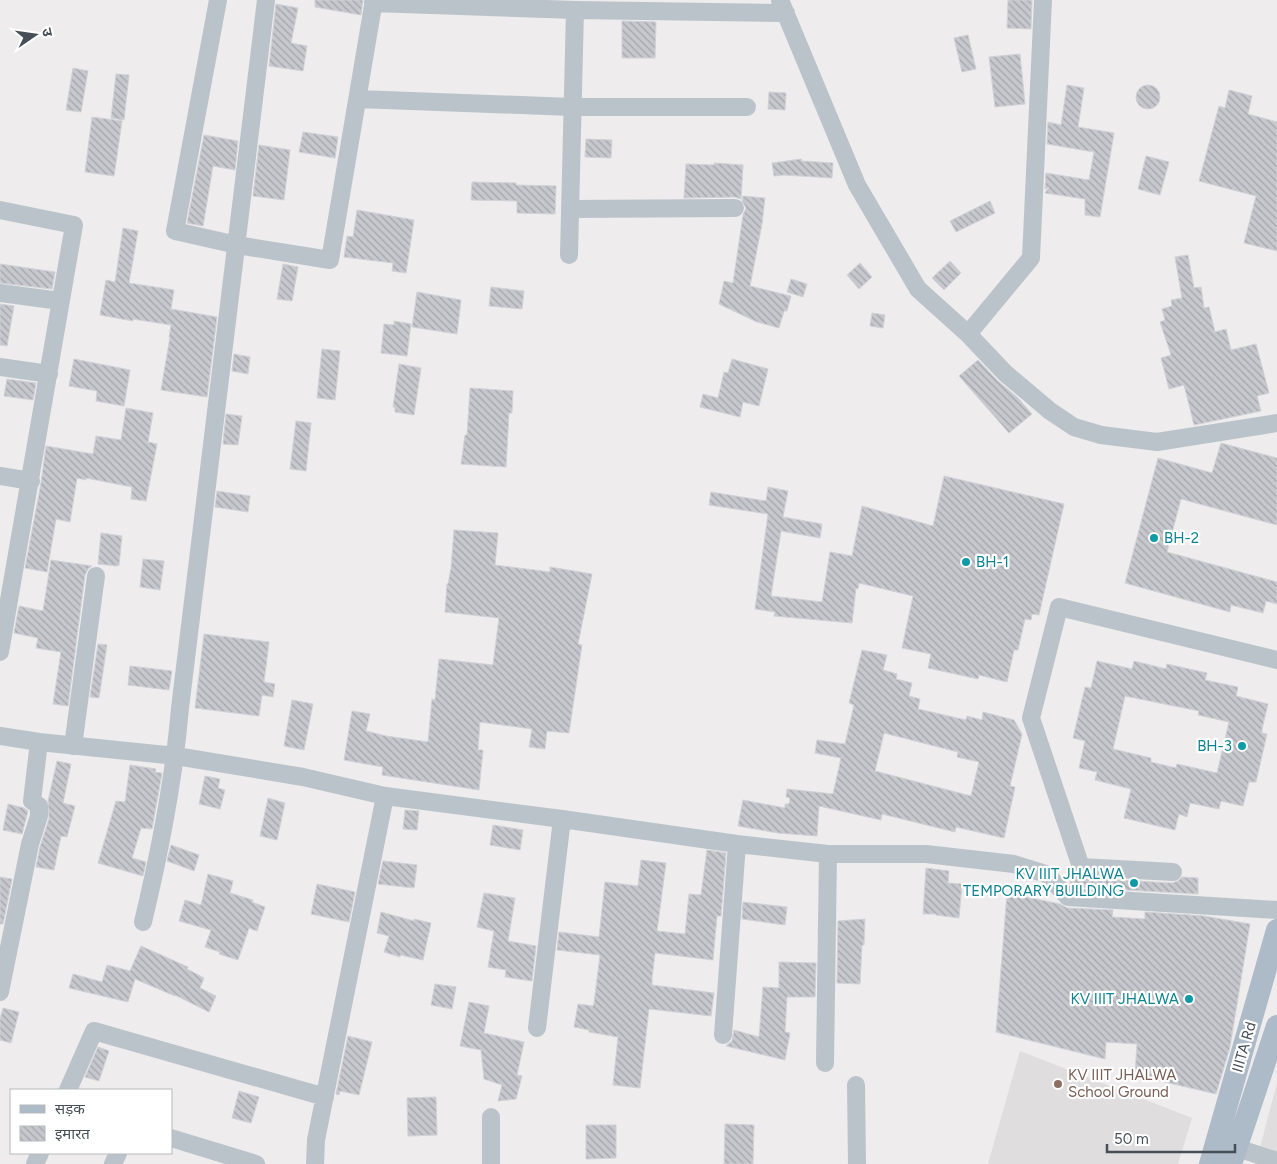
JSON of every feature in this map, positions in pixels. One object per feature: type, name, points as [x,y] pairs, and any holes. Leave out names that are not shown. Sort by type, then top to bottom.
[{"type":"main road","name":"IIITA Rd","points":[[1228,1151],[1277,930]]},
{"type":"main road","name":"IIITA Rd","points":[[1210,1164],[1228,1151],[1277,1026]]},
{"type":"street","points":[[218,0],[175,231],[237,245],[330,260],[374,2],[575,10],[783,6],[857,185],[918,289],[968,334],[1005,373],[1050,412],[1074,427],[1101,435],[1157,442],[1277,423]]},
{"type":"street","points":[[143,922],[157,862],[176,756],[180,708],[266,0]]},
{"type":"street","points":[[968,334],[1031,258],[1043,0]]},
{"type":"street","points":[[569,255],[575,10]]},
{"type":"street","points":[[358,99],[572,107],[747,108]]},
{"type":"street","points":[[571,209],[735,208]]},
{"type":"street","points":[[0,210],[74,224],[31,480],[7,570],[0,652]]},
{"type":"street","points":[[0,293],[60,301]]},
{"type":"street","points":[[0,367],[49,374]]},
{"type":"street","points":[[0,476],[31,480]]},
{"type":"street","points":[[73,746],[96,576]]},
{"type":"street","points":[[1173,872],[1081,867],[1031,718],[1059,607],[1277,660]]},
{"type":"street","points":[[0,736],[73,746],[176,756],[303,777],[385,796],[737,844],[828,854],[926,854],[1014,864],[1046,874],[1068,897],[1277,910]]},
{"type":"street","points":[[0,992],[30,844],[39,816],[39,806],[32,802],[39,742]]},
{"type":"street","points":[[315,1164],[316,1140],[385,796]]},
{"type":"street","points":[[537,1028],[562,819]]},
{"type":"street","points":[[723,1036],[737,844]]},
{"type":"street","points":[[825,1063],[828,854]]},
{"type":"street","points":[[68,1089],[94,1031],[325,1097]]},
{"type":"street","points":[[856,1085],[857,1164]]},
{"type":"street","points":[[491,1116],[491,1164]]},
{"type":"street","points":[[172,1138],[256,1164]]},
{"type":"street","points":[[1228,1151],[1277,1161]]},
{"type":"shaded area","name":"KV IIIT JHALWA School Ground","points":[[1020,1051],[1192,1118],[1178,1164],[988,1164]]},
{"type":"shaded area","points":[[1277,1083],[1277,1164],[1255,1164],[1258,1155]]},
{"type":"building","points":[[315,0],[363,0],[361,15],[315,7]]},
{"type":"building","points":[[1008,0],[1032,0],[1031,29],[1007,28]]},
{"type":"building","points":[[276,4],[298,8],[291,43],[307,46],[303,71],[269,66]]},
{"type":"building","points":[[622,21],[656,22],[655,58],[622,58]]},
{"type":"building","points":[[968,35],[976,69],[962,72],[954,38]]},
{"type":"building","points":[[1020,54],[1025,104],[995,107],[989,57]]},
{"type":"building","points":[[73,68],[88,71],[81,112],[66,110]]},
{"type":"building","points":[[116,74],[129,75],[124,120],[111,118]]},
{"type":"building","points":[[1067,85],[1084,88],[1078,127],[1114,133],[1100,217],[1085,215],[1085,199],[1045,193],[1049,187],[1045,189],[1046,173],[1089,180],[1094,152],[1047,144],[1048,122],[1061,125]]},
{"type":"building","points":[[1148,85],[1153,86],[1159,92],[1159,102],[1153,108],[1148,109],[1143,108],[1137,102],[1136,97],[1137,92],[1143,86]]},
{"type":"building","points":[[1229,90],[1252,96],[1248,114],[1277,122],[1277,251],[1244,243],[1256,196],[1199,181],[1219,106],[1225,108]]},
{"type":"building","points":[[769,92],[786,93],[785,110],[768,109]]},
{"type":"building","points":[[92,117],[122,121],[114,176],[85,172]]},
{"type":"building","points":[[303,132],[338,137],[335,158],[299,152]]},
{"type":"building","points":[[204,135],[238,141],[235,170],[213,166],[203,226],[187,223]]},
{"type":"building","points":[[586,139],[612,140],[611,158],[585,157]]},
{"type":"building","points":[[259,145],[290,150],[284,200],[253,196]]},
{"type":"building","points":[[1146,156],[1169,162],[1160,195],[1138,189]]},
{"type":"building","points":[[801,159],[802,161],[833,163],[832,178],[774,176],[772,163]]},
{"type":"building","points":[[714,163],[743,165],[741,199],[735,197],[684,198],[686,164],[714,165]]},
{"type":"building","points":[[472,182],[556,186],[555,214],[517,213],[517,201],[471,200]]},
{"type":"building","points":[[743,196],[765,198],[750,286],[791,296],[787,311],[784,311],[779,328],[757,322],[719,304],[724,281],[733,283],[743,215],[746,208],[742,201]]},
{"type":"building","points":[[990,201],[995,213],[956,232],[950,221]]},
{"type":"building","points":[[357,210],[414,220],[406,273],[392,271],[393,263],[344,257],[347,236],[353,237]]},
{"type":"building","points":[[123,228],[138,231],[129,283],[174,290],[171,309],[217,317],[207,397],[161,390],[171,325],[100,315],[106,280],[115,282]]},
{"type":"building","points":[[1188,255],[1194,288],[1201,287],[1204,308],[1209,307],[1215,332],[1226,329],[1231,350],[1256,344],[1269,393],[1257,396],[1261,411],[1194,425],[1184,385],[1169,389],[1161,358],[1171,355],[1160,322],[1165,320],[1162,309],[1172,306],[1171,300],[1182,298],[1175,257]]},
{"type":"building","points":[[950,261],[961,273],[944,290],[932,278]]},
{"type":"building","points":[[860,263],[872,277],[859,289],[847,275]]},
{"type":"building","points":[[0,264],[55,272],[52,289],[0,283]]},
{"type":"building","points":[[283,264],[298,267],[292,301],[277,299]]},
{"type":"building","points":[[791,279],[807,284],[803,297],[787,292]]},
{"type":"building","points":[[491,287],[524,291],[522,309],[489,306]]},
{"type":"building","points":[[417,292],[461,300],[457,334],[412,327]]},
{"type":"building","points":[[0,304],[14,306],[7,346],[0,345]]},
{"type":"building","points":[[872,313],[885,315],[883,328],[870,326]]},
{"type":"building","points":[[394,321],[411,324],[407,356],[381,353],[384,324],[394,325]]},
{"type":"building","points":[[322,349],[340,351],[335,400],[317,398]]},
{"type":"building","points":[[234,354],[250,357],[248,374],[232,371]]},
{"type":"building","points":[[74,359],[130,370],[124,406],[96,401],[97,391],[69,386]]},
{"type":"building","points":[[732,359],[768,369],[759,406],[743,402],[740,417],[700,407],[703,394],[718,398],[724,372],[728,373]]},
{"type":"building","points":[[978,360],[1032,414],[1009,433],[959,376]]},
{"type":"building","points":[[399,364],[421,368],[414,415],[395,412],[395,407],[393,407]]},
{"type":"building","points":[[7,379],[36,383],[33,400],[4,396]]},
{"type":"building","points":[[470,388],[513,391],[512,413],[509,413],[506,467],[461,464],[465,435],[467,435]]},
{"type":"building","points":[[126,408],[153,413],[148,442],[157,444],[146,501],[131,499],[132,487],[77,478],[70,522],[56,519],[47,572],[25,568],[46,446],[93,454],[96,436],[121,440]]},
{"type":"building","points":[[226,414],[242,416],[238,445],[223,444]]},
{"type":"building","points":[[296,421],[311,423],[306,471],[290,469]]},
{"type":"building","name":"BH-2","points":[[1221,443],[1277,458],[1277,525],[1181,499],[1167,552],[1277,582],[1277,604],[1266,601],[1263,613],[1231,605],[1230,612],[1125,583],[1158,458],[1212,473]]},
{"type":"building","name":"BH-1","points":[[944,476],[1064,504],[1039,615],[1032,614],[1031,620],[1025,619],[1018,650],[1014,650],[1007,682],[979,675],[978,679],[928,668],[931,654],[902,648],[913,596],[859,583],[858,589],[856,588],[852,623],[774,616],[775,612],[755,609],[768,514],[709,505],[711,492],[766,501],[768,487],[788,491],[783,517],[822,524],[820,538],[781,531],[771,596],[822,602],[830,552],[852,556],[862,506],[933,526]]},
{"type":"building","points":[[217,491],[250,496],[248,512],[215,507]]},
{"type":"building","points":[[454,530],[498,533],[495,565],[550,572],[550,567],[592,574],[578,644],[582,645],[569,733],[547,731],[545,749],[529,747],[532,729],[480,722],[478,750],[483,750],[479,790],[382,775],[383,767],[344,760],[352,711],[370,714],[366,731],[428,742],[432,699],[435,700],[439,659],[493,665],[499,618],[445,612]]},
{"type":"building","points":[[101,533],[122,536],[119,565],[98,564]]},
{"type":"building","points":[[143,559],[164,561],[160,590],[140,587]]},
{"type":"building","points":[[51,560],[92,566],[85,575],[68,706],[53,704],[61,652],[36,648],[38,638],[14,633],[19,606],[43,611]]},
{"type":"building","points":[[204,634],[269,642],[264,682],[275,684],[273,697],[262,695],[259,716],[195,708]]},
{"type":"building","points":[[98,644],[107,645],[99,698],[90,697]]},
{"type":"building","points":[[862,650],[887,655],[883,670],[897,674],[896,679],[912,683],[909,696],[920,699],[918,709],[966,720],[967,716],[982,720],[983,712],[1014,720],[1022,734],[1010,786],[1015,787],[1004,838],[956,827],[955,832],[882,814],[881,820],[819,806],[817,836],[778,833],[738,826],[743,800],[785,808],[785,804],[789,804],[790,798],[786,797],[787,789],[833,794],[841,758],[815,753],[817,740],[845,744],[854,705],[849,703]],"holes":[[[884,733],[958,752],[957,757],[979,762],[971,796],[875,771]]]},
{"type":"building","name":"BH-3","points":[[1097,661],[1132,669],[1134,661],[1166,669],[1167,664],[1207,673],[1205,680],[1238,687],[1236,696],[1268,704],[1262,729],[1262,733],[1267,734],[1256,782],[1249,782],[1243,806],[1221,801],[1219,809],[1190,803],[1187,817],[1179,814],[1175,830],[1124,818],[1131,789],[1095,780],[1097,772],[1079,768],[1085,741],[1073,738],[1085,687],[1091,688]],"holes":[[[1125,696],[1199,711],[1198,715],[1229,722],[1217,773],[1177,764],[1176,768],[1151,762],[1151,758],[1113,749]]]},
{"type":"building","points":[[130,666],[172,671],[169,690],[128,685]]},
{"type":"building","points":[[292,700],[313,704],[304,750],[284,746]]},
{"type":"building","points":[[57,761],[71,764],[63,803],[75,806],[67,837],[61,836],[54,870],[36,867],[49,819],[48,801]]},
{"type":"building","points":[[130,765],[156,769],[155,772],[162,773],[152,829],[141,828],[132,858],[146,862],[143,876],[98,863],[116,801],[125,802]]},
{"type":"building","points":[[205,776],[220,779],[218,788],[225,790],[220,809],[199,804]]},
{"type":"building","points":[[268,798],[285,803],[277,840],[260,836]]},
{"type":"building","points":[[8,804],[24,808],[28,811],[22,834],[3,830]]},
{"type":"building","points":[[405,810],[419,811],[417,830],[403,829]]},
{"type":"building","points":[[493,825],[523,830],[520,850],[490,845]]},
{"type":"building","points":[[171,845],[199,855],[194,871],[167,861]]},
{"type":"building","points":[[707,850],[726,853],[721,916],[717,916],[713,960],[655,953],[652,985],[714,993],[711,1016],[649,1009],[640,1088],[613,1085],[618,1037],[589,1032],[589,1030],[574,1027],[578,1004],[593,1006],[600,955],[557,950],[559,932],[599,937],[605,882],[638,886],[641,860],[666,863],[657,931],[685,934],[689,894],[701,895]]},
{"type":"building","points":[[383,861],[417,865],[414,888],[378,884]]},
{"type":"building","points":[[926,868],[949,871],[948,883],[962,884],[959,918],[923,914]]},
{"type":"building","name":"KV IIIT JHALWA TEMPORARY BUILDING","points":[[1071,872],[1080,878],[1172,883],[1182,877],[1198,878],[1198,894],[1073,887],[1070,884]]},
{"type":"building","points":[[208,874],[233,881],[230,893],[253,900],[252,902],[265,907],[257,931],[249,928],[238,960],[205,947],[211,930],[179,921],[185,900],[201,905]]},
{"type":"building","points":[[0,877],[12,879],[3,924],[0,924]]},
{"type":"building","points":[[317,884],[355,892],[349,922],[311,914]]},
{"type":"building","points":[[484,893],[515,898],[508,941],[536,946],[532,981],[505,977],[506,970],[488,967],[494,931],[477,927]]},
{"type":"building","points":[[1007,893],[1060,904],[1067,908],[1113,910],[1112,917],[1145,919],[1145,912],[1204,916],[1250,924],[1230,1047],[1216,1094],[1135,1075],[1137,1044],[1106,1042],[1105,1059],[996,1032]]},
{"type":"building","points":[[743,902],[787,907],[785,925],[742,919]]},
{"type":"building","points":[[381,912],[414,921],[414,919],[431,923],[423,960],[400,955],[400,957],[384,952],[389,936],[377,933]]},
{"type":"building","points":[[865,919],[860,984],[837,983],[838,921]]},
{"type":"building","points":[[141,946],[188,967],[187,969],[204,978],[200,988],[216,996],[209,1012],[175,995],[135,979],[128,1002],[69,988],[73,974],[102,982],[107,965],[130,971]]},
{"type":"building","points":[[779,962],[816,963],[815,997],[787,997],[785,1032],[790,1033],[785,1060],[726,1046],[732,1041],[734,1030],[759,1037],[763,987],[779,988]]},
{"type":"building","points":[[435,984],[456,987],[452,1009],[431,1005]]},
{"type":"building","points":[[469,1002],[489,1006],[484,1033],[524,1042],[517,1075],[522,1076],[516,1099],[498,1101],[502,1085],[484,1079],[481,1050],[460,1046]]},
{"type":"building","points":[[3,1008],[19,1012],[11,1043],[0,1040],[0,1019]]},
{"type":"building","points":[[348,1036],[372,1042],[359,1095],[340,1091],[339,1095],[336,1094]]},
{"type":"building","points":[[98,1047],[109,1051],[99,1081],[85,1077]]},
{"type":"building","points":[[239,1091],[259,1097],[251,1123],[232,1118]]},
{"type":"building","points":[[436,1097],[437,1135],[408,1136],[407,1098]]},
{"type":"building","points":[[725,1124],[754,1125],[753,1164],[724,1164]]},
{"type":"building","points":[[586,1125],[616,1125],[616,1158],[586,1159]]},
{"type":"place","name":"BH-2","points":[[1154,538]]},
{"type":"place","name":"BH-1","points":[[966,562]]},
{"type":"place","name":"BH-3","points":[[1242,746]]},
{"type":"place","name":"KV IIIT JHALWA TEMPORARY BUILDING","points":[[1134,883]]},
{"type":"place","name":"KV IIIT JHALWA","points":[[1189,999]]},
{"type":"place","name":"KV IIIT JHALWA School Ground","points":[[1058,1084]]}]
